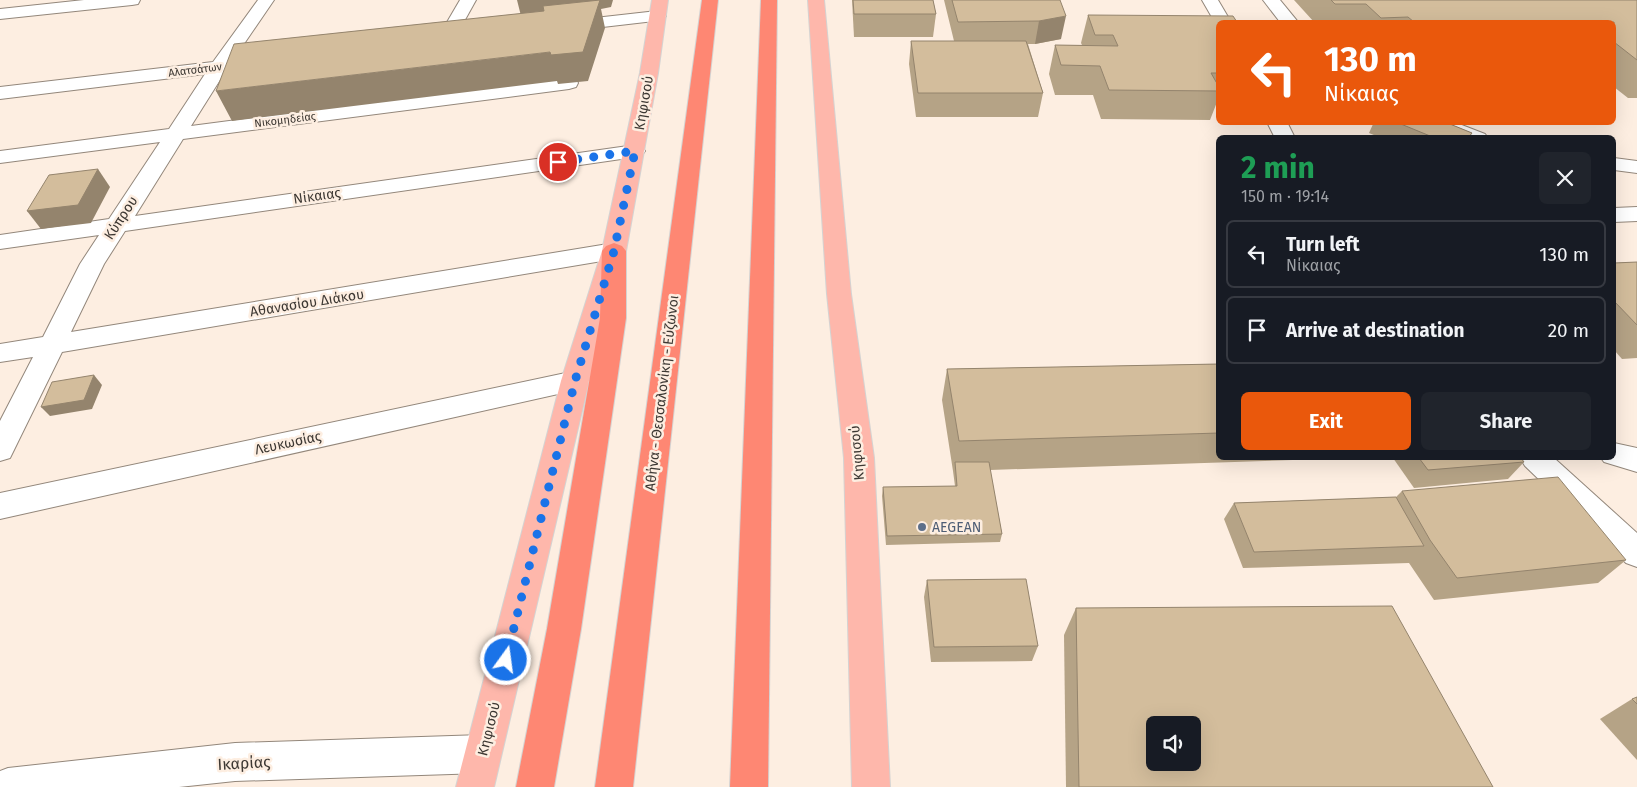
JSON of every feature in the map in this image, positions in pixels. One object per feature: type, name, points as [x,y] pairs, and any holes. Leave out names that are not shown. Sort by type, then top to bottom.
[{"type":"highway","name":"Αθήνα - Θεσσαλονίκη - Εύζωνοι","points":[[614,787],[710,0]]},
{"type":"highway","points":[[749,787],[768,0]]},
{"type":"highway","points":[[535,787],[564,629],[613,318],[614,251]]},
{"type":"main road","name":"Κηφισού","points":[[816,0],[839,294],[859,458],[871,787]]},
{"type":"main road","name":"Κηφισού","points":[[479,770],[575,381],[614,251],[650,73],[659,8]]},
{"type":"street","points":[[0,14],[132,0]]},
{"type":"street","name":"Κύπρου","points":[[0,450],[92,264],[219,68],[266,0]]},
{"type":"street","points":[[445,41],[468,0]]},
{"type":"street","points":[[1210,0],[1223,20]]},
{"type":"street","points":[[1271,0],[1286,20]]},
{"type":"street","points":[[551,28],[659,8]]},
{"type":"street","points":[[425,43],[464,38]]},
{"type":"street","name":"Αλατσάτων","points":[[0,93],[278,60]]},
{"type":"street","name":"Νικομηδείας","points":[[0,157],[569,83]]},
{"type":"street","points":[[1441,125],[1470,135]]},
{"type":"street","name":"Νίκαιας","points":[[0,242],[635,151]]},
{"type":"street","points":[[1616,164],[1637,167]]},
{"type":"street","points":[[1616,215],[1637,214]]},
{"type":"street","name":"Αθανασίου Διάκου","points":[[0,353],[614,251]]},
{"type":"street","name":"Λευκωσίας","points":[[0,506],[575,381]]},
{"type":"street","points":[[1616,455],[1637,460]]},
{"type":"street","points":[[1537,460],[1637,553]]},
{"type":"street","name":"Ικαρίας","points":[[8,787],[235,762],[479,770]]},
{"type":"building","points":[[600,0],[583,52],[551,55],[550,52],[216,91],[234,44],[544,11],[543,6]]},
{"type":"building","points":[[853,0],[933,0],[936,14],[854,14]]},
{"type":"building","points":[[952,0],[1060,0],[1066,16],[1039,21],[958,22]]},
{"type":"building","points":[[1331,0],[1637,0],[1637,60],[1616,44],[1616,20],[1412,20],[1408,17],[1381,18],[1366,4],[1335,4]]},
{"type":"building","points":[[1088,15],[1233,16],[1236,20],[1216,20],[1216,73],[1211,73],[1216,82],[1216,91],[1109,90],[1100,66],[1061,65],[1055,45],[1118,46],[1113,35],[1095,35]]},
{"type":"building","points":[[911,41],[1026,41],[1043,93],[918,93]]},
{"type":"building","points":[[1403,125],[1452,125],[1472,133],[1470,135],[1428,135]]},
{"type":"building","points":[[98,169],[78,205],[27,211],[49,175]]},
{"type":"building","points":[[1637,262],[1637,325],[1616,303],[1616,263]]},
{"type":"building","points":[[1216,364],[1216,433],[959,441],[947,369]]},
{"type":"building","points":[[94,375],[84,400],[41,407],[52,382]]},
{"type":"building","points":[[1420,460],[1522,460],[1524,462],[1428,470]]},
{"type":"building","points":[[955,462],[989,462],[1002,534],[887,536],[883,487],[957,486]]},
{"type":"building","points":[[1558,477],[1626,560],[1457,578],[1430,540],[1402,491]]},
{"type":"building","points":[[1396,497],[1424,546],[1254,552],[1234,503]]},
{"type":"building","points":[[1026,579],[1038,646],[934,647],[927,580]]},
{"type":"building","points":[[1392,606],[1493,787],[1079,787],[1076,608]]},
{"type":"building","points":[[1637,697],[1637,704],[1632,699]]},
{"type":"place","name":"AEGEAN","points":[[922,527]]},
{"type":"route","points":[[506,660],[575,381],[614,251],[635,151],[558,162]]}]
